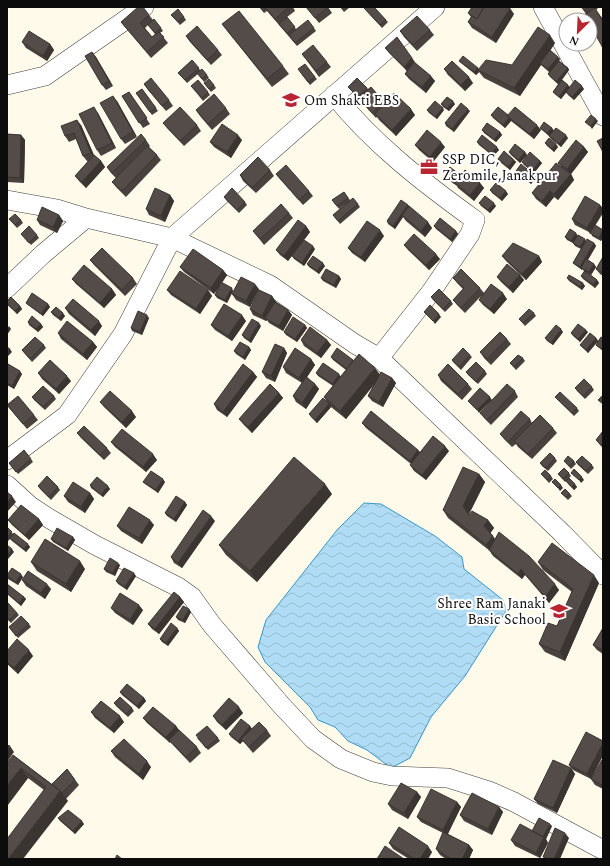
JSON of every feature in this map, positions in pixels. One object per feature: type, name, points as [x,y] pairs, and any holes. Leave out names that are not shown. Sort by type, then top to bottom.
[{"type":"street","points":[[7,85],[45,76],[144,7]]},
{"type":"street","points":[[7,460],[67,415],[123,334],[172,238],[435,7]]},
{"type":"street","points":[[542,7],[603,116]]},
{"type":"street","points":[[334,95],[370,135],[423,180],[475,220],[470,234],[431,292],[380,358]]},
{"type":"street","points":[[7,200],[57,209],[86,218],[172,238],[270,285],[355,344],[380,358],[562,533],[603,575]]},
{"type":"street","points":[[7,288],[43,254],[86,218]]},
{"type":"street","points":[[7,485],[30,506],[50,520],[95,545],[178,587],[192,597],[212,625],[282,706],[314,739],[341,759],[373,772],[392,776],[448,778],[489,791],[514,802],[603,850]]},
{"type":"water","points":[[364,503],[381,504],[435,536],[462,557],[464,569],[503,600],[506,611],[465,676],[431,717],[410,758],[391,768],[367,750],[348,741],[335,727],[318,720],[310,707],[265,662],[258,647],[266,620],[337,530]]},
{"type":"building","points":[[138,7],[143,7],[149,15],[140,23],[152,37],[159,32],[164,37],[147,52],[121,22]]},
{"type":"building","points":[[265,7],[289,7],[275,19]]},
{"type":"building","points":[[306,7],[328,7],[315,18]]},
{"type":"building","points":[[363,7],[374,7],[386,20],[380,25]]},
{"type":"building","points":[[472,7],[484,7],[477,19],[468,13]]},
{"type":"building","points":[[484,7],[510,8],[492,37],[468,22],[472,16],[477,19]]},
{"type":"building","points":[[581,7],[588,7],[584,10]]},
{"type":"building","points":[[595,8],[597,12],[589,12]]},
{"type":"building","points":[[178,9],[184,17],[178,22],[171,15]]},
{"type":"building","points":[[239,11],[283,66],[267,79],[222,24]]},
{"type":"building","points":[[598,13],[602,20],[603,19],[603,48],[598,39]]},
{"type":"building","points":[[417,16],[430,30],[413,45],[400,31]]},
{"type":"building","points":[[287,17],[295,27],[287,33],[279,24]]},
{"type":"building","points":[[154,19],[161,28],[155,33],[148,25]]},
{"type":"building","points":[[308,20],[314,28],[295,43],[289,35]]},
{"type":"building","points":[[197,26],[218,50],[207,60],[186,36]]},
{"type":"building","points":[[538,27],[550,35],[514,88],[478,70],[486,60],[512,65]]},
{"type":"building","points":[[29,31],[50,44],[43,56],[22,42]]},
{"type":"building","points":[[397,37],[412,58],[404,67],[385,48]]},
{"type":"building","points":[[313,45],[327,62],[316,71],[302,54]]},
{"type":"building","points":[[550,50],[558,57],[548,69],[540,63]]},
{"type":"building","points":[[92,52],[109,81],[102,85],[85,56]]},
{"type":"building","points":[[463,56],[478,68],[474,72],[459,61]]},
{"type":"building","points":[[192,60],[199,68],[185,80],[178,73]]},
{"type":"building","points":[[452,61],[469,77],[461,85],[444,69]]},
{"type":"building","points":[[559,61],[568,68],[556,82],[548,74]]},
{"type":"building","points":[[414,62],[431,76],[422,87],[405,74]]},
{"type":"building","points":[[305,64],[315,77],[308,82],[298,69]]},
{"type":"building","points":[[202,69],[207,75],[202,79],[197,73]]},
{"type":"building","points":[[151,78],[169,100],[162,106],[144,84]]},
{"type":"building","points":[[357,78],[367,88],[358,97],[348,87]]},
{"type":"building","points":[[209,79],[214,85],[209,89],[204,83]]},
{"type":"building","points":[[198,80],[208,92],[202,98],[191,86]]},
{"type":"building","points":[[562,80],[568,85],[559,97],[553,92]]},
{"type":"building","points":[[575,80],[582,86],[572,97],[566,92]]},
{"type":"building","points":[[371,87],[384,102],[372,113],[359,98]]},
{"type":"building","points":[[142,89],[156,108],[150,112],[136,93]]},
{"type":"building","points":[[129,92],[147,118],[139,123],[122,96]]},
{"type":"building","points":[[394,93],[411,109],[392,130],[375,114]]},
{"type":"building","points":[[214,94],[226,108],[208,124],[196,110]]},
{"type":"building","points":[[113,96],[133,132],[121,139],[100,103]]},
{"type":"building","points":[[447,97],[453,101],[447,109],[441,104]]},
{"type":"building","points":[[435,101],[443,108],[435,117],[427,110]]},
{"type":"building","points":[[461,103],[468,109],[452,129],[445,123]]},
{"type":"building","points":[[94,107],[112,143],[97,150],[79,114]]},
{"type":"building","points":[[180,107],[197,125],[180,141],[163,123]]},
{"type":"building","points":[[498,107],[508,115],[507,116],[509,118],[503,125],[491,115]]},
{"type":"building","points":[[515,107],[537,125],[530,134],[507,116]]},
{"type":"building","points":[[591,115],[596,119],[590,126],[585,122]]},
{"type":"building","points":[[77,120],[91,153],[83,156],[74,133],[65,136],[61,126]]},
{"type":"building","points":[[544,122],[552,128],[547,133],[540,128]]},
{"type":"building","points":[[487,123],[500,132],[494,140],[482,130]]},
{"type":"building","points":[[222,124],[238,135],[227,152],[210,142]]},
{"type":"building","points":[[556,128],[566,135],[559,144],[549,136]]},
{"type":"building","points":[[427,130],[441,142],[430,157],[415,145]]},
{"type":"building","points":[[7,134],[21,135],[20,178],[7,177]]},
{"type":"building","points":[[141,134],[146,140],[112,173],[107,167]]},
{"type":"building","points":[[482,135],[497,147],[491,154],[477,142]]},
{"type":"building","points":[[549,138],[556,144],[552,149],[545,143]]},
{"type":"building","points":[[603,138],[603,152],[597,141]]},
{"type":"building","points":[[576,140],[584,147],[567,169],[558,163]]},
{"type":"building","points":[[515,144],[525,152],[518,160],[509,152]]},
{"type":"building","points":[[147,146],[157,155],[122,191],[112,182]]},
{"type":"building","points":[[504,151],[514,160],[508,167],[498,159]]},
{"type":"building","points":[[530,152],[540,161],[532,171],[522,162]]},
{"type":"building","points":[[94,155],[101,161],[82,182],[75,176]]},
{"type":"building","points":[[258,157],[270,170],[252,188],[240,175]]},
{"type":"building","points":[[556,163],[571,174],[554,194],[550,191],[542,201],[532,193]]},
{"type":"building","points":[[521,164],[534,175],[529,181],[516,171]]},
{"type":"building","points":[[286,165],[309,191],[299,200],[276,174]]},
{"type":"building","points":[[450,167],[460,175],[455,184],[444,175]]},
{"type":"building","points":[[465,170],[480,183],[470,195],[455,183]]},
{"type":"building","points":[[496,183],[506,191],[500,198],[490,190]]},
{"type":"building","points":[[155,188],[170,195],[161,216],[146,209]]},
{"type":"building","points":[[232,188],[245,202],[237,210],[224,197]]},
{"type":"building","points":[[344,192],[348,198],[337,206],[332,200]]},
{"type":"building","points":[[485,196],[494,203],[488,210],[479,203]]},
{"type":"building","points":[[585,196],[600,205],[587,228],[572,219]]},
{"type":"building","points":[[353,198],[358,204],[338,221],[333,215]]},
{"type":"building","points":[[401,200],[408,205],[393,226],[387,221]]},
{"type":"building","points":[[281,204],[289,213],[260,239],[253,231]]},
{"type":"building","points":[[409,206],[428,222],[421,231],[402,215]]},
{"type":"building","points":[[42,207],[59,215],[53,227],[37,220]]},
{"type":"building","points":[[15,214],[21,220],[15,225],[9,219]]},
{"type":"building","points":[[440,218],[456,231],[450,239],[434,226]]},
{"type":"building","points":[[298,220],[306,226],[284,256],[276,250]]},
{"type":"building","points":[[367,221],[380,230],[361,257],[348,248]]},
{"type":"building","points":[[595,225],[603,230],[599,238],[590,233]]},
{"type":"building","points":[[29,226],[37,235],[29,243],[21,234]]},
{"type":"building","points":[[570,229],[576,233],[571,241],[565,237]]},
{"type":"building","points":[[414,234],[436,254],[426,265],[404,245]]},
{"type":"building","points":[[578,235],[585,239],[580,247],[573,243]]},
{"type":"building","points":[[587,239],[594,243],[580,267],[573,263]]},
{"type":"building","points":[[304,240],[313,246],[302,263],[292,256]]},
{"type":"building","points":[[513,243],[539,256],[522,274],[502,256]]},
{"type":"building","points":[[102,248],[133,278],[122,290],[90,260]]},
{"type":"building","points":[[193,249],[223,270],[211,288],[180,267]]},
{"type":"building","points":[[313,256],[323,263],[317,271],[307,264]]},
{"type":"building","points":[[603,257],[603,273],[596,269]]},
{"type":"building","points":[[586,259],[594,264],[589,272],[581,268]]},
{"type":"building","points":[[507,264],[520,275],[509,287],[497,277]]},
{"type":"building","points":[[84,265],[112,289],[100,303],[72,279]]},
{"type":"building","points":[[326,269],[339,276],[334,285],[321,278]]},
{"type":"building","points":[[461,269],[480,288],[461,308],[453,300],[464,288],[453,278]]},
{"type":"building","points":[[180,271],[208,290],[196,309],[167,290]]},
{"type":"building","points":[[585,271],[597,280],[593,285],[581,276]]},
{"type":"building","points":[[569,275],[583,283],[580,287],[567,278]]},
{"type":"building","points":[[241,277],[255,284],[246,301],[232,294]]},
{"type":"building","points":[[221,282],[232,288],[225,300],[215,295]]},
{"type":"building","points":[[491,284],[503,293],[490,309],[479,300]]},
{"type":"building","points":[[439,289],[451,301],[443,309],[431,297]]},
{"type":"building","points":[[259,290],[272,296],[262,316],[250,309]]},
{"type":"building","points":[[32,293],[48,304],[41,314],[26,303]]},
{"type":"building","points":[[11,297],[20,306],[15,311],[7,304],[7,301]]},
{"type":"building","points":[[73,299],[99,321],[91,330],[65,308]]},
{"type":"building","points":[[275,302],[288,310],[279,326],[265,318]]},
{"type":"building","points":[[224,304],[242,315],[228,336],[211,325]]},
{"type":"building","points":[[430,305],[439,314],[433,321],[424,312]]},
{"type":"building","points":[[56,307],[63,313],[59,318],[51,312]]},
{"type":"building","points":[[529,309],[534,313],[523,323],[519,319]]},
{"type":"building","points":[[138,311],[147,315],[140,332],[131,328]]},
{"type":"building","points":[[32,316],[41,324],[36,329],[28,322]]},
{"type":"building","points":[[293,317],[305,325],[295,339],[284,332]]},
{"type":"building","points":[[252,319],[259,323],[249,340],[242,335]]},
{"type":"building","points":[[67,321],[93,342],[83,354],[58,333]]},
{"type":"building","points":[[578,324],[586,330],[578,339],[571,333]]},
{"type":"building","points":[[556,325],[561,329],[551,343],[545,338]]},
{"type":"building","points":[[310,327],[327,340],[317,353],[301,340]]},
{"type":"building","points":[[500,332],[507,339],[487,359],[480,352]]},
{"type":"building","points":[[590,333],[596,338],[586,350],[580,345]]},
{"type":"building","points":[[35,337],[44,345],[30,359],[22,350]]},
{"type":"building","points":[[601,337],[603,338],[603,350],[596,345]]},
{"type":"building","points":[[240,342],[249,347],[243,357],[234,351]]},
{"type":"building","points":[[275,344],[284,348],[271,376],[262,372]]},
{"type":"building","points":[[295,348],[311,359],[299,378],[283,367]]},
{"type":"building","points":[[337,348],[353,360],[347,369],[331,357]]},
{"type":"building","points":[[463,348],[470,355],[459,367],[452,360]]},
{"type":"building","points":[[359,354],[375,368],[340,411],[324,397]]},
{"type":"building","points":[[518,355],[523,358],[514,367],[510,363]]},
{"type":"building","points":[[50,360],[67,376],[56,389],[38,373]]},
{"type":"building","points":[[476,362],[485,371],[476,382],[466,372]]},
{"type":"building","points":[[323,363],[339,374],[333,384],[316,373]]},
{"type":"building","points":[[8,364],[20,371],[12,386],[7,383]]},
{"type":"building","points":[[243,364],[253,372],[223,412],[214,404]]},
{"type":"building","points":[[448,364],[468,384],[458,394],[438,375]]},
{"type":"building","points":[[381,372],[392,378],[379,402],[368,396]]},
{"type":"building","points":[[306,377],[315,384],[302,403],[293,396]]},
{"type":"building","points":[[584,379],[592,387],[583,396],[575,388]]},
{"type":"building","points":[[270,384],[279,393],[248,427],[239,419]]},
{"type":"building","points":[[507,384],[515,391],[487,420],[480,413]]},
{"type":"building","points":[[43,386],[54,396],[43,407],[32,397]]},
{"type":"building","points":[[480,388],[490,397],[477,410],[468,401]]},
{"type":"building","points":[[110,391],[132,411],[122,422],[100,402]]},
{"type":"building","points":[[560,392],[577,408],[572,413],[555,397]]},
{"type":"building","points":[[603,395],[603,404],[598,400]]},
{"type":"building","points":[[18,396],[34,415],[23,424],[7,405]]},
{"type":"building","points":[[323,398],[329,404],[315,420],[309,414]]},
{"type":"building","points":[[371,411],[418,450],[410,461],[362,423]]},
{"type":"building","points":[[521,411],[530,419],[508,442],[500,434]]},
{"type":"building","points":[[540,415],[553,428],[528,454],[514,441]]},
{"type":"building","points":[[84,426],[107,448],[100,455],[77,433]]},
{"type":"building","points":[[122,429],[153,454],[143,467],[111,442]]},
{"type":"building","points":[[603,431],[603,446],[596,440]]},
{"type":"building","points":[[433,436],[445,446],[422,475],[410,465]]},
{"type":"building","points":[[24,450],[31,459],[16,472],[9,463]]},
{"type":"building","points":[[550,453],[555,458],[546,468],[540,463]]},
{"type":"building","points":[[568,456],[574,461],[569,466],[564,461]]},
{"type":"building","points":[[582,456],[592,465],[586,471],[576,462]]},
{"type":"building","points":[[294,457],[325,484],[250,571],[219,545]]},
{"type":"building","points":[[463,467],[479,474],[463,506],[469,515],[472,511],[488,520],[484,526],[493,536],[486,545],[443,510]]},
{"type":"building","points":[[564,468],[569,473],[563,479],[558,474]]},
{"type":"building","points":[[574,469],[582,477],[579,480],[571,473]]},
{"type":"building","points":[[545,470],[551,476],[547,480],[541,474]]},
{"type":"building","points":[[151,471],[163,479],[156,490],[143,482]]},
{"type":"building","points":[[47,476],[58,487],[49,497],[38,486]]},
{"type":"building","points":[[97,477],[108,486],[101,495],[90,485]]},
{"type":"building","points":[[569,478],[575,484],[572,487],[566,481]]},
{"type":"building","points":[[555,479],[561,485],[558,488],[552,482]]},
{"type":"building","points":[[73,482],[90,493],[81,507],[64,496]]},
{"type":"building","points":[[565,489],[570,494],[566,497],[561,493]]},
{"type":"building","points":[[7,492],[12,496],[7,502]]},
{"type":"building","points":[[176,496],[185,502],[174,519],[165,513]]},
{"type":"building","points":[[21,505],[39,519],[25,535],[8,520]]},
{"type":"building","points":[[129,507],[150,520],[139,538],[117,526]]},
{"type":"building","points":[[203,510],[211,516],[178,563],[171,557]]},
{"type":"building","points":[[7,527],[12,532],[7,538]]},
{"type":"building","points":[[57,528],[73,537],[66,548],[51,539]]},
{"type":"building","points":[[499,532],[529,556],[555,584],[545,597],[521,569],[518,574],[489,550]]},
{"type":"building","points":[[14,533],[28,544],[24,549],[10,538]]},
{"type":"building","points":[[45,539],[80,561],[66,584],[31,562]]},
{"type":"building","points":[[552,543],[594,575],[560,652],[539,644],[548,623],[557,626],[573,589],[538,562]]},
{"type":"building","points":[[7,545],[12,549],[7,555]]},
{"type":"building","points":[[110,558],[118,563],[113,573],[104,569]]},
{"type":"building","points":[[12,568],[21,574],[16,582],[7,576]]},
{"type":"building","points":[[124,568],[134,573],[125,587],[116,581]]},
{"type":"building","points":[[28,571],[47,584],[41,593],[22,580]]},
{"type":"building","points":[[7,584],[24,597],[19,603],[7,593]]},
{"type":"building","points":[[174,592],[180,597],[155,629],[148,624]]},
{"type":"building","points":[[120,593],[139,605],[130,620],[111,608]]},
{"type":"building","points":[[7,602],[17,613],[9,620],[7,618]]},
{"type":"building","points":[[183,606],[189,609],[183,620],[176,617]]},
{"type":"building","points":[[21,616],[29,624],[16,636],[9,627]]},
{"type":"building","points":[[171,623],[177,628],[166,643],[160,639]]},
{"type":"building","points":[[603,628],[603,650],[593,645]]},
{"type":"building","points":[[17,639],[29,650],[14,668],[7,662],[7,651]]},
{"type":"building","points":[[127,684],[144,698],[137,706],[120,692]]},
{"type":"building","points":[[120,697],[132,708],[126,714],[114,703]]},
{"type":"building","points":[[229,698],[239,707],[222,725],[213,716]]},
{"type":"building","points":[[101,701],[120,716],[110,728],[91,712]]},
{"type":"building","points":[[153,707],[176,726],[166,737],[143,718]]},
{"type":"building","points":[[241,719],[250,726],[238,741],[229,734]]},
{"type":"building","points":[[259,722],[267,730],[249,747],[241,739]]},
{"type":"building","points":[[207,726],[218,738],[206,748],[196,735]]},
{"type":"building","points":[[179,730],[197,747],[186,757],[169,740]]},
{"type":"building","points":[[586,732],[603,741],[587,774],[569,765]]},
{"type":"building","points":[[124,739],[147,761],[139,774],[111,751]]},
{"type":"building","points":[[13,755],[60,791],[7,859],[7,839],[46,787],[21,768],[7,786],[7,763]]},
{"type":"building","points":[[553,760],[571,768],[553,808],[534,799]]},
{"type":"building","points":[[603,760],[603,786],[591,779]]},
{"type":"building","points":[[67,769],[75,780],[62,793],[52,784]]},
{"type":"building","points":[[401,783],[417,792],[404,813],[388,804]]},
{"type":"building","points":[[431,789],[457,802],[443,830],[417,817]]},
{"type":"building","points":[[472,793],[499,807],[488,829],[460,815]]},
{"type":"building","points":[[68,810],[82,821],[73,831],[58,818]]},
{"type":"building","points":[[539,818],[550,824],[543,837],[532,831]]},
{"type":"building","points":[[520,824],[544,837],[536,853],[511,840]]},
{"type":"building","points":[[399,827],[428,846],[420,859],[414,859],[389,843]]},
{"type":"building","points":[[555,828],[565,833],[554,859],[548,859],[543,857]]},
{"type":"building","points":[[443,832],[469,845],[462,859],[451,859],[436,849]]},
{"type":"building","points":[[385,846],[404,859],[377,859]]},
{"type":"building","points":[[117,855],[122,859],[115,859]]},
{"type":"place","name":"Om Shakti EBS","points":[[291,100]]},
{"type":"place","name":"SSP DIC, Zeromile,Janakpur","points":[[429,167]]},
{"type":"place","name":"Shree Ram Janaki Basic School","points":[[559,611]]}]
